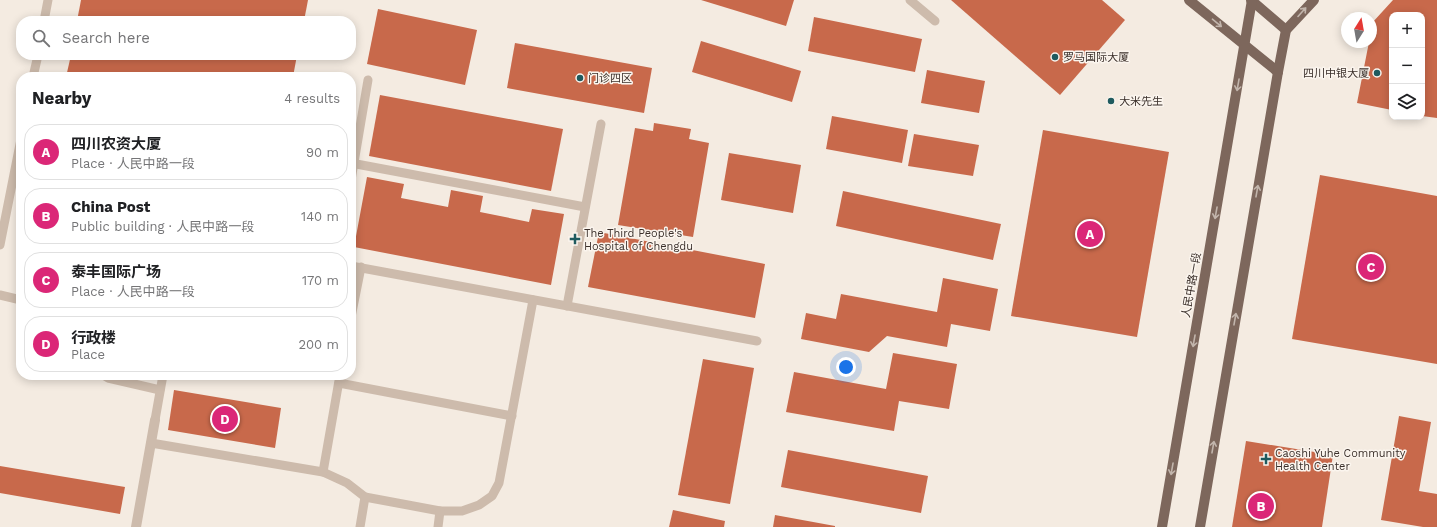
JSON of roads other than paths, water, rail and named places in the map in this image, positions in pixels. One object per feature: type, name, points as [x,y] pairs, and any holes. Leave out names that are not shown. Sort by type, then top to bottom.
[{"type":"main road","points":[[1189,0],[1278,72]]},
{"type":"main road","points":[[1251,0],[1286,30]]},
{"type":"main road","name":"人民中路一段","points":[[1162,527],[1245,46],[1251,0]]},
{"type":"main road","points":[[1200,527],[1286,30],[1314,0]]},
{"type":"street","points":[[136,527],[155,420]]},
{"type":"lane","points":[[45,16],[48,0]]},
{"type":"lane","points":[[910,0],[935,21]]},
{"type":"lane","points":[[34,72],[37,60]]},
{"type":"lane","points":[[356,143],[368,80]]},
{"type":"lane","points":[[567,306],[601,124]]},
{"type":"lane","points":[[0,245],[16,164]]},
{"type":"lane","points":[[356,165],[585,207]]},
{"type":"lane","points":[[356,266],[757,342]]},
{"type":"lane","points":[[356,292],[361,267]]},
{"type":"lane","points":[[0,296],[16,299]]},
{"type":"lane","points":[[151,443],[323,472],[333,475],[365,497],[440,511],[462,511],[479,505],[492,496],[499,483],[533,300]]},
{"type":"lane","points":[[117,380],[160,390]]},
{"type":"lane","points":[[155,420],[162,380]]},
{"type":"lane","points":[[323,472],[340,380]]},
{"type":"lane","points":[[345,380],[512,416]]},
{"type":"lane","points":[[360,527],[365,497]]},
{"type":"lane","points":[[438,527],[440,511]]},
{"type":"place","name":"罗马国际大厦","points":[[1055,57]]},
{"type":"place","name":"四川中银大厦","points":[[1377,73]]},
{"type":"place","name":"门诊四区","points":[[580,78]]},
{"type":"place","name":"大米先生","points":[[1111,101]]},
{"type":"place","name":"四川农资大厦","points":[[1090,234]]},
{"type":"place","name":"The Third People's Hospital of Chengdu","points":[[575,239]]},
{"type":"place","name":"泰丰国际广场","points":[[1371,267]]},
{"type":"place","name":"行政楼","points":[[225,419]]},
{"type":"place","name":"Caoshi Yuhe Community Health Center","points":[[1266,459]]},
{"type":"place","name":"China Post","points":[[1261,506]]}]
